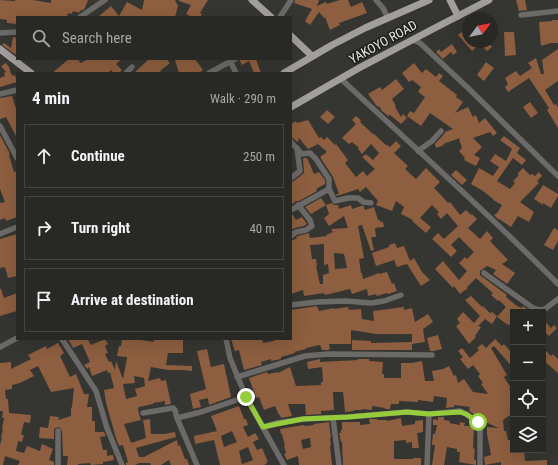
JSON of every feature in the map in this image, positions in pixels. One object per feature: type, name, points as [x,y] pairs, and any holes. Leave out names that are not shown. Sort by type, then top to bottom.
[{"type":"main road","points":[[252,0],[264,14]]},
{"type":"main road","points":[[286,72],[338,42],[429,0]]},
{"type":"main road","points":[[450,0],[458,16]]},
{"type":"main road","name":"YAKOYO ROAD","points":[[292,106],[359,68],[489,0]]},
{"type":"main road","points":[[292,37],[312,56]]},
{"type":"main road","points":[[0,49],[30,72]]},
{"type":"street","points":[[81,16],[105,0]]},
{"type":"street","points":[[281,16],[291,0]]},
{"type":"street","points":[[376,0],[383,8],[388,18]]},
{"type":"street","points":[[520,15],[558,11]]},
{"type":"street","points":[[0,33],[16,32]]},
{"type":"street","points":[[412,40],[420,43],[463,83],[558,176]]},
{"type":"street","points":[[211,72],[232,60],[236,72]]},
{"type":"street","points":[[127,72],[132,67]]},
{"type":"street","points":[[341,79],[539,264],[558,284]]},
{"type":"street","points":[[0,94],[16,90]]},
{"type":"street","points":[[0,126],[16,156]]},
{"type":"street","points":[[418,150],[432,141],[441,130]]},
{"type":"street","points":[[292,143],[302,154],[310,153],[316,159],[329,179],[329,189],[335,201],[348,198],[358,198],[363,202],[371,203]]},
{"type":"street","points":[[292,177],[300,171],[297,148]]},
{"type":"street","points":[[292,209],[329,189]]},
{"type":"street","points":[[292,235],[296,232],[306,230],[312,226],[310,220],[298,205]]},
{"type":"street","points":[[0,234],[16,227]]},
{"type":"street","points":[[484,273],[533,308],[545,309],[558,299]]},
{"type":"street","points":[[292,305],[346,301],[371,303],[384,301],[401,295]]},
{"type":"street","points":[[0,347],[16,339]]},
{"type":"street","points":[[63,340],[96,391],[107,428],[122,465]]},
{"type":"street","points":[[226,340],[230,358],[246,397],[284,465]]},
{"type":"street","points":[[237,377],[305,356],[328,354],[432,355]]},
{"type":"street","points":[[177,418],[246,397]]},
{"type":"street","points":[[143,413],[173,408],[197,465]]},
{"type":"street","points":[[263,427],[303,419],[407,412],[429,414],[460,412],[478,422],[480,427],[480,465]]},
{"type":"street","points":[[427,465],[429,414]]},
{"type":"street","points":[[333,418],[339,465]]},
{"type":"street","points":[[58,431],[58,465]]},
{"type":"building","points":[[0,0],[33,0],[51,3],[51,0],[88,0],[83,10],[79,13],[73,11],[72,14],[68,13],[67,16],[16,16],[16,24],[7,23],[7,20],[0,19]]},
{"type":"building","points":[[144,0],[175,0],[178,6],[175,16],[119,16],[127,2],[142,10]]},
{"type":"building","points":[[208,0],[200,13],[202,14],[201,16],[190,16],[186,14],[191,5],[179,1]]},
{"type":"building","points":[[295,0],[319,0],[317,6],[326,2],[327,4],[340,0],[348,0],[351,7],[362,2],[367,13],[339,23],[340,25],[330,30],[325,17],[324,18],[319,12],[310,25],[305,21],[312,9],[294,3]]},
{"type":"building","points":[[516,0],[525,0],[527,10],[519,11]]},
{"type":"building","points":[[111,6],[119,16],[99,16]]},
{"type":"building","points":[[558,20],[558,43],[551,43],[541,46],[539,22]]},
{"type":"building","points":[[462,32],[462,40],[458,35]]},
{"type":"building","points":[[504,32],[514,32],[516,55],[505,56]]},
{"type":"building","points":[[13,37],[16,38],[16,55],[2,45],[4,43],[11,48]]},
{"type":"building","points":[[452,44],[457,52],[453,55],[451,52],[443,59],[436,52],[439,49],[441,52]]},
{"type":"building","points":[[484,48],[491,48],[487,51]]},
{"type":"building","points":[[558,49],[558,81],[545,90],[554,105],[556,104],[558,108],[558,128],[547,110],[549,108],[529,78],[508,92],[505,87],[508,84],[505,78],[516,71],[520,76],[532,68],[528,63],[536,58],[541,74],[544,74],[542,60]]},
{"type":"building","points":[[68,60],[78,60],[81,63],[86,60],[121,60],[116,64],[122,70],[120,72],[113,72],[111,70],[109,72],[53,72]]},
{"type":"building","points":[[148,60],[167,60],[170,63],[160,71],[161,72],[135,72]]},
{"type":"building","points":[[175,60],[196,60],[203,70],[200,72],[179,72]]},
{"type":"building","points":[[240,60],[256,60],[261,72],[254,72],[249,61],[242,65]]},
{"type":"building","points":[[486,62],[494,68],[484,81],[477,75]]},
{"type":"building","points":[[6,63],[11,74],[13,76],[15,75],[16,82],[0,87],[0,78],[5,76],[4,73],[6,72],[1,66]]},
{"type":"building","points":[[414,63],[422,73],[426,69],[436,77],[439,73],[443,76],[439,81],[457,95],[456,97],[463,102],[455,113],[468,107],[473,117],[476,115],[479,123],[485,118],[497,133],[493,136],[490,132],[473,138],[482,147],[474,155],[480,158],[476,166],[464,160],[465,158],[459,151],[462,148],[460,138],[436,148],[435,144],[445,132],[453,129],[430,113],[421,126],[407,116],[410,111],[414,113],[425,97],[418,92],[421,87],[412,80],[409,82],[402,73]]},
{"type":"building","points":[[396,79],[404,89],[392,99],[401,117],[403,114],[407,118],[401,124],[390,115],[388,116],[382,111],[368,94],[380,87],[382,90]]},
{"type":"building","points":[[12,96],[16,109],[16,136],[6,117],[0,119],[0,98]]},
{"type":"building","points":[[530,102],[538,113],[531,118],[523,107]]},
{"type":"building","points":[[327,110],[335,117],[328,124],[320,117]]},
{"type":"building","points":[[356,116],[361,120],[360,122],[386,145],[390,147],[396,141],[401,146],[394,153],[408,166],[405,169],[416,179],[426,168],[440,182],[434,188],[448,203],[450,202],[460,215],[466,210],[477,219],[468,228],[480,239],[487,231],[493,238],[490,241],[508,260],[502,264],[515,273],[507,284],[493,274],[496,270],[487,266],[480,271],[480,275],[507,295],[506,297],[517,306],[522,308],[523,306],[528,309],[510,309],[510,325],[508,325],[497,317],[506,307],[491,295],[493,293],[476,278],[467,287],[468,288],[460,294],[454,286],[453,288],[435,269],[443,261],[459,280],[467,271],[459,263],[465,257],[467,259],[474,252],[459,237],[451,245],[457,251],[451,257],[432,239],[438,233],[444,239],[458,226],[447,213],[441,219],[437,214],[439,212],[432,205],[420,218],[431,227],[426,233],[412,221],[413,220],[401,214],[404,207],[396,201],[392,211],[376,205],[378,201],[366,187],[360,192],[358,189],[337,196],[336,194],[339,194],[333,177],[320,157],[327,152],[318,144],[308,149],[299,138],[297,142],[292,138],[292,123],[296,121],[297,123],[308,120],[319,138],[321,137],[324,140],[327,137],[335,145],[336,144],[348,160],[345,163],[356,177],[363,171],[367,176],[375,169],[362,157],[366,154],[373,160],[379,153],[371,144],[362,154],[358,149],[359,148],[352,142],[349,144],[342,138],[356,124],[352,120]]},
{"type":"building","points":[[0,135],[9,152],[14,172],[16,171],[16,217],[6,221],[5,218],[0,220],[0,203],[5,202],[0,189]]},
{"type":"building","points":[[504,136],[520,148],[517,153],[526,160],[522,165],[513,158],[497,181],[510,189],[515,183],[513,181],[519,175],[517,174],[523,168],[530,175],[532,174],[535,176],[539,172],[542,176],[537,181],[539,183],[520,202],[534,212],[529,222],[518,216],[511,227],[494,215],[502,205],[471,184],[479,168],[493,176],[499,167],[490,161],[495,154],[506,161],[512,149],[500,140]]},
{"type":"building","points":[[303,158],[307,158],[314,174],[319,172],[325,180],[325,184],[316,189],[317,191],[292,204],[292,182],[304,173]]},
{"type":"building","points":[[456,170],[467,180],[462,185],[451,175]]},
{"type":"building","points":[[543,185],[558,194],[551,208],[534,199]]},
{"type":"building","points":[[321,198],[326,205],[311,214],[305,207]]},
{"type":"building","points":[[332,203],[334,205],[338,205],[339,209],[351,205],[352,209],[364,206],[365,210],[374,207],[378,220],[383,222],[384,227],[375,228],[376,237],[371,237],[374,250],[371,251],[362,225],[358,226],[364,258],[359,259],[361,273],[363,279],[379,273],[387,272],[397,291],[377,296],[376,294],[368,296],[367,289],[352,294],[350,289],[325,295],[324,293],[304,296],[303,290],[292,294],[292,240],[298,236],[309,233],[310,238],[327,236],[326,235],[333,232],[331,229],[348,228],[344,216],[329,226],[324,218],[329,214],[326,205]],"holes":[[[324,244],[324,265],[328,264],[329,273],[323,275],[323,284],[320,284],[316,259],[312,259],[310,245]],[[334,253],[344,254],[347,268],[335,269]]]},
{"type":"building","points":[[292,214],[296,220],[302,217],[307,224],[292,230]]},
{"type":"building","points":[[554,228],[558,230],[558,241],[553,250],[544,245]]},
{"type":"building","points":[[16,234],[16,276],[8,278],[5,267],[0,268],[0,239]]},
{"type":"building","points":[[395,243],[397,248],[404,246],[410,261],[414,258],[422,272],[430,280],[421,286],[407,264],[397,267],[394,260],[376,266],[372,253],[389,247],[389,245]]},
{"type":"building","points":[[0,289],[4,298],[16,293],[16,311],[0,316]]},
{"type":"building","points":[[471,296],[482,307],[483,306],[490,313],[492,312],[497,316],[492,324],[485,319],[478,326],[481,327],[475,336],[476,337],[469,344],[456,326],[460,323],[457,319],[463,312],[474,323],[480,316],[465,300]]},
{"type":"building","points":[[317,306],[319,311],[348,307],[349,310],[361,309],[362,319],[374,321],[373,311],[404,307],[404,310],[412,308],[415,322],[428,314],[433,322],[423,329],[425,342],[412,344],[412,334],[376,334],[351,330],[351,344],[329,344],[330,349],[328,350],[322,350],[320,345],[306,348],[281,357],[281,359],[271,361],[271,359],[261,362],[262,365],[244,370],[239,350],[235,351],[231,340],[262,340],[263,343],[274,340],[292,340],[292,310]]},
{"type":"building","points":[[546,322],[551,328],[554,325],[557,328],[549,336],[546,333]]},
{"type":"building","points":[[438,335],[442,349],[430,351],[427,338]]},
{"type":"building","points":[[495,339],[502,346],[504,344],[510,351],[510,365],[494,346],[491,348],[507,375],[504,377],[510,386],[510,415],[503,420],[504,431],[506,431],[508,440],[510,440],[510,453],[524,453],[525,461],[547,460],[547,465],[501,465],[501,462],[485,465],[484,457],[491,455],[487,427],[499,428],[483,421],[469,411],[470,407],[454,405],[454,407],[446,408],[447,398],[434,396],[433,402],[418,400],[418,402],[399,401],[399,404],[391,404],[390,409],[372,406],[372,410],[362,409],[345,412],[343,392],[333,392],[334,410],[321,411],[321,414],[306,415],[305,404],[288,404],[292,416],[281,418],[275,406],[264,410],[259,397],[256,398],[249,378],[267,372],[268,374],[278,373],[290,367],[296,386],[321,385],[321,382],[323,382],[322,367],[308,369],[307,362],[320,359],[320,362],[369,359],[369,361],[383,362],[382,374],[384,374],[384,378],[401,378],[401,363],[422,361],[425,381],[434,381],[432,371],[449,366],[454,376],[456,375],[458,383],[464,379],[473,392],[488,394],[481,384],[483,383],[478,376],[480,374],[473,365],[468,369],[460,359],[463,357],[458,351],[462,348],[470,358],[479,350],[477,348],[482,344],[486,348]]},
{"type":"building","points":[[69,340],[88,340],[91,345],[106,340],[108,344],[105,346],[108,353],[105,354],[109,362],[111,361],[115,370],[116,361],[123,379],[127,357],[117,356],[122,340],[154,342],[154,340],[183,340],[183,353],[168,353],[166,365],[192,366],[192,371],[168,370],[151,367],[148,381],[160,378],[161,381],[166,380],[171,404],[165,405],[165,401],[139,407],[141,420],[124,424],[131,443],[146,438],[143,420],[150,419],[151,434],[175,432],[176,437],[136,448],[139,457],[144,457],[177,440],[178,446],[180,445],[189,465],[171,465],[169,460],[161,465],[139,463],[135,465],[126,465],[128,462],[123,445],[119,446],[106,403],[104,390],[114,388],[110,372],[108,373],[107,370],[92,376],[89,367],[87,369],[84,365],[90,362],[82,344],[73,348]],"holes":[[[134,376],[144,378],[145,386],[135,389],[137,396],[126,399],[123,384],[135,383]]]},
{"type":"building","points":[[352,340],[371,341],[371,343],[412,342],[412,350],[352,350]]},
{"type":"building","points":[[58,343],[64,353],[60,356],[70,377],[76,374],[84,394],[89,394],[87,407],[92,407],[92,421],[95,421],[95,432],[104,432],[106,436],[100,437],[103,450],[107,450],[107,456],[113,455],[114,460],[103,462],[103,464],[91,465],[90,463],[67,465],[68,456],[63,456],[62,431],[60,428],[58,427],[54,429],[54,439],[39,438],[40,427],[48,428],[50,416],[59,417],[58,420],[71,416],[74,388],[51,392],[38,366],[30,370],[34,376],[12,385],[12,389],[5,390],[6,399],[8,399],[9,413],[31,415],[30,423],[24,422],[21,435],[24,435],[22,442],[18,441],[16,451],[24,453],[27,446],[40,451],[42,444],[53,449],[49,460],[54,462],[54,465],[18,465],[20,461],[5,456],[3,465],[0,465],[0,445],[4,418],[2,417],[3,411],[0,411],[0,363],[11,362],[11,369],[31,359],[28,355],[46,346],[47,349]]},
{"type":"building","points":[[207,349],[211,367],[224,364],[231,397],[209,405],[208,398],[199,400],[201,407],[193,409],[190,394],[206,389],[197,351]]},
{"type":"building","points":[[546,351],[551,356],[553,354],[558,359],[558,373],[546,363]]},
{"type":"building","points":[[239,406],[248,425],[243,427],[248,437],[255,433],[259,439],[253,442],[257,450],[262,448],[268,462],[266,462],[267,464],[220,465],[214,440],[195,444],[194,436],[217,431],[211,416]],"holes":[[[232,431],[237,442],[224,447],[221,436]],[[248,447],[253,460],[242,464],[239,451]]]},
{"type":"building","points":[[438,417],[444,417],[444,420],[450,421],[449,423],[460,425],[460,422],[465,423],[464,426],[474,426],[473,448],[475,449],[474,459],[476,460],[476,465],[459,462],[460,452],[457,452],[457,449],[447,447],[444,465],[432,465],[435,445],[432,445],[433,434],[435,434],[437,425],[433,425],[433,419],[438,420]]},
{"type":"building","points":[[401,418],[402,426],[415,424],[415,421],[423,420],[423,432],[417,433],[419,448],[412,448],[412,442],[406,443],[406,440],[394,441],[394,459],[421,458],[421,465],[343,465],[342,442],[339,433],[341,433],[342,430],[342,422],[360,422],[360,425],[370,424],[369,419],[387,421]]},
{"type":"building","points":[[329,422],[332,465],[299,465],[298,456],[287,460],[284,454],[286,453],[285,446],[280,429]],"holes":[[[310,438],[311,447],[303,449],[301,440]]]},
{"type":"route","points":[[246,397],[263,427],[303,419],[407,412],[429,414],[460,412],[478,422]]}]
